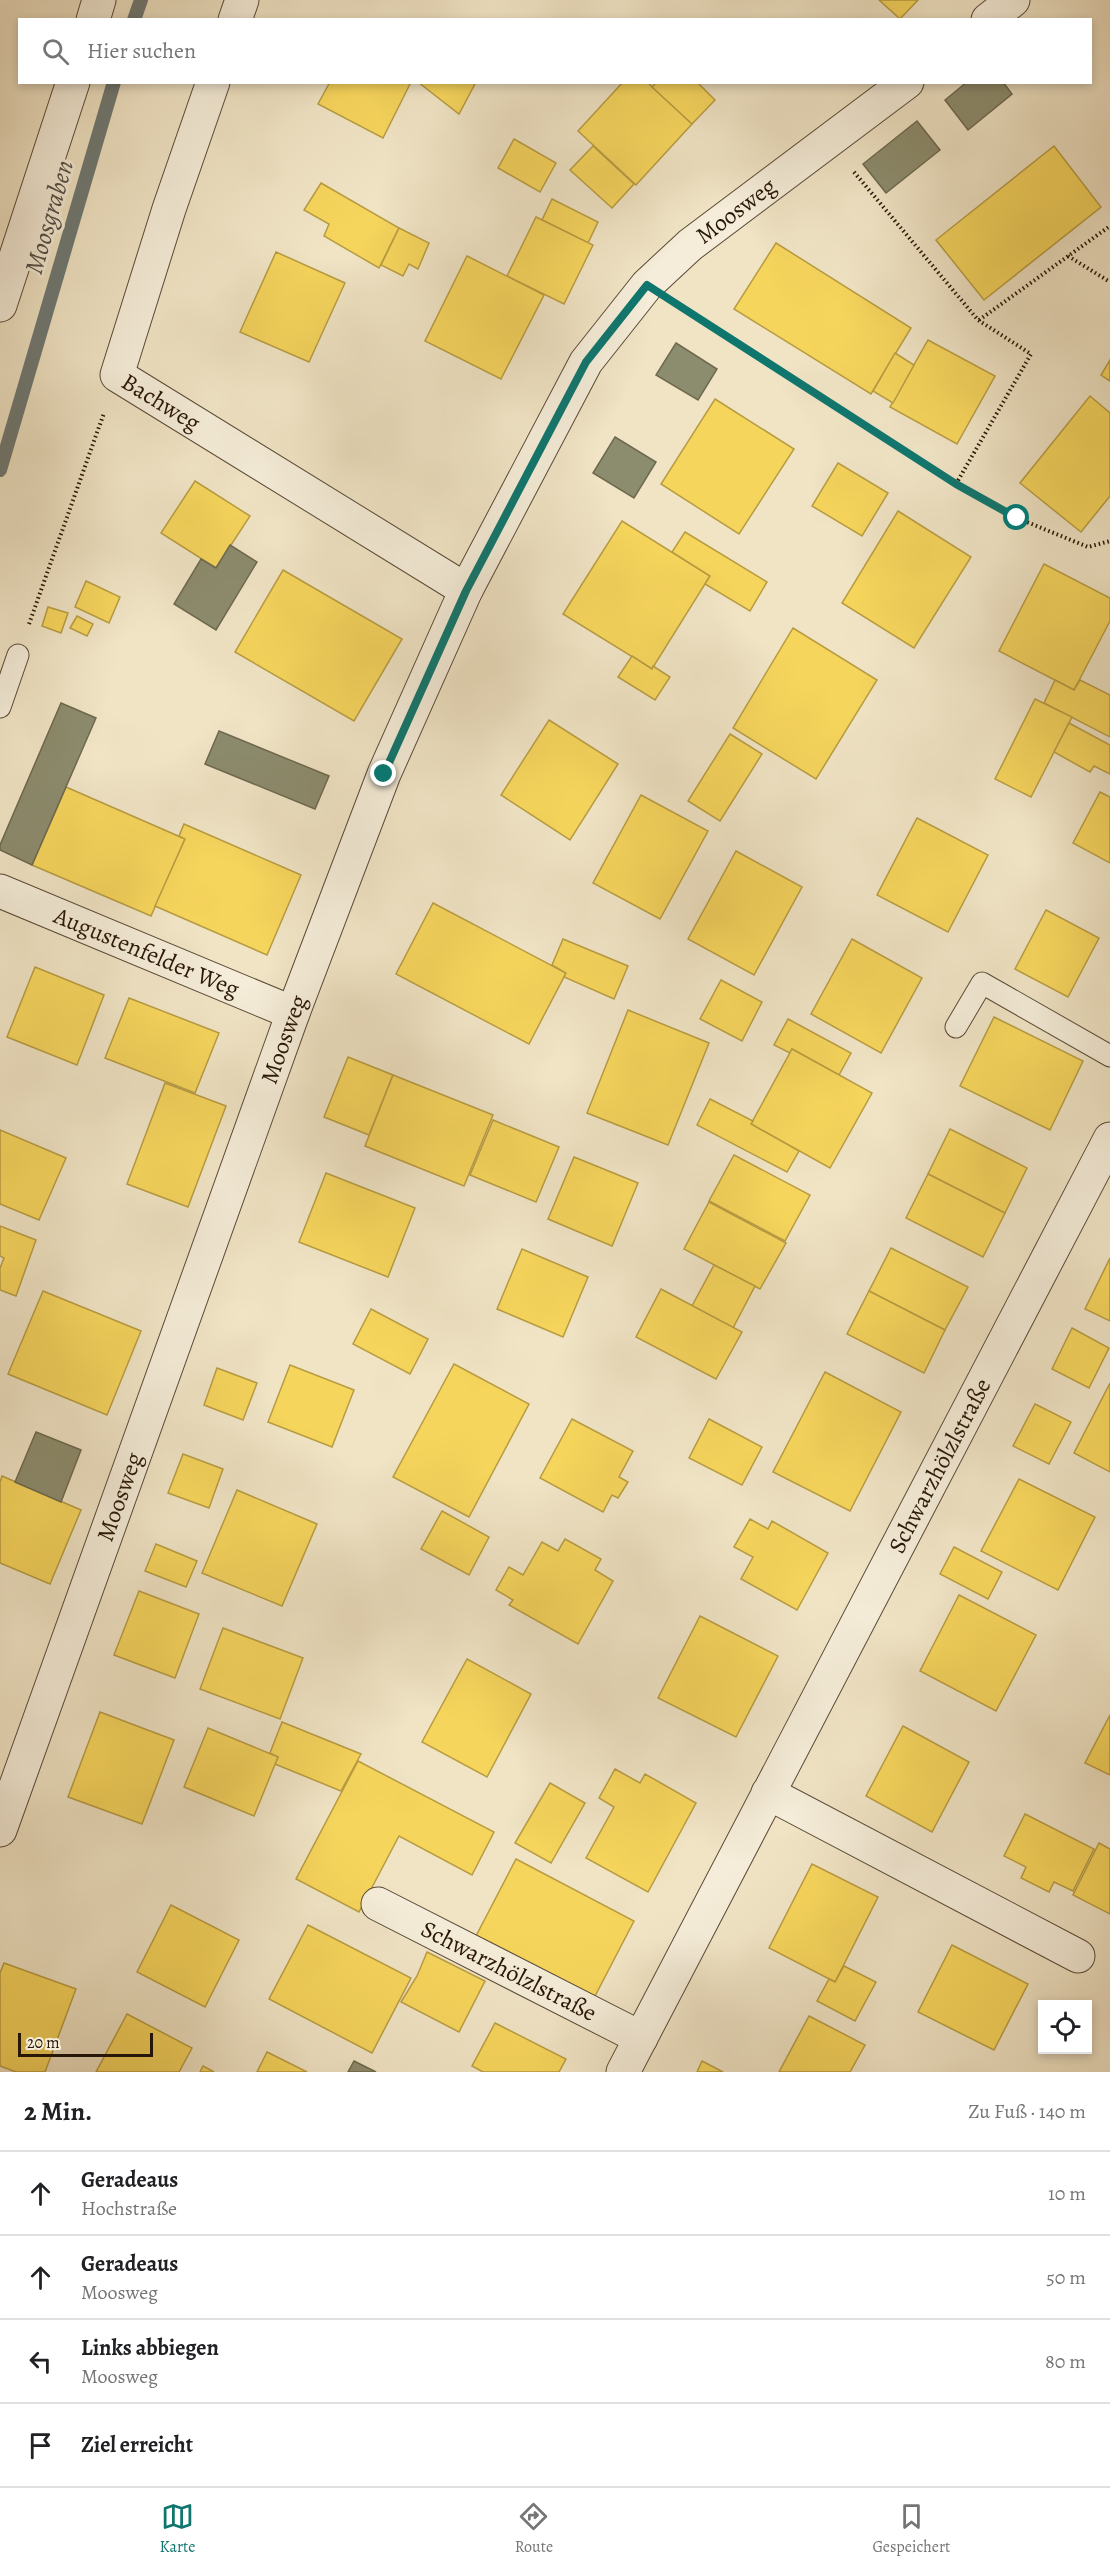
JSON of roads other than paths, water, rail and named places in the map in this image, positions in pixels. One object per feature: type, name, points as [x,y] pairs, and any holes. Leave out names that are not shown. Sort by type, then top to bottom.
[{"type":"street","points":[[94,18],[99,0]]},
{"type":"street","points":[[236,18],[242,0]]},
{"type":"street","points":[[990,18],[1013,0]]},
{"type":"street","points":[[2,290],[72,84]]},
{"type":"street","name":"Bachweg","points":[[212,84],[169,209],[117,375],[466,591]]},
{"type":"street","name":"Moosweg","points":[[0,1830],[293,1013],[384,774],[466,591],[586,362],[647,285],[690,245],[904,84]]},
{"type":"street","name":"Augustenfelder Weg","points":[[0,891],[293,1013]]},
{"type":"street","name":"Schwarzhölzlstraße","points":[[623,2072],[1110,1139]]},
{"type":"street","points":[[768,1792],[1078,1956]]},
{"type":"street","name":"Schwarzhölzlstraße","points":[[378,1904],[641,2038]]},
{"type":"lane","points":[[0,707],[18,655]]},
{"type":"lane","points":[[956,1027],[982,983],[1110,1056]]},
{"type":"waterway","name":"Moosgraben","points":[[135,18],[141,0]]},
{"type":"waterway","name":"Moosgraben","points":[[0,470],[113,84]]}]
